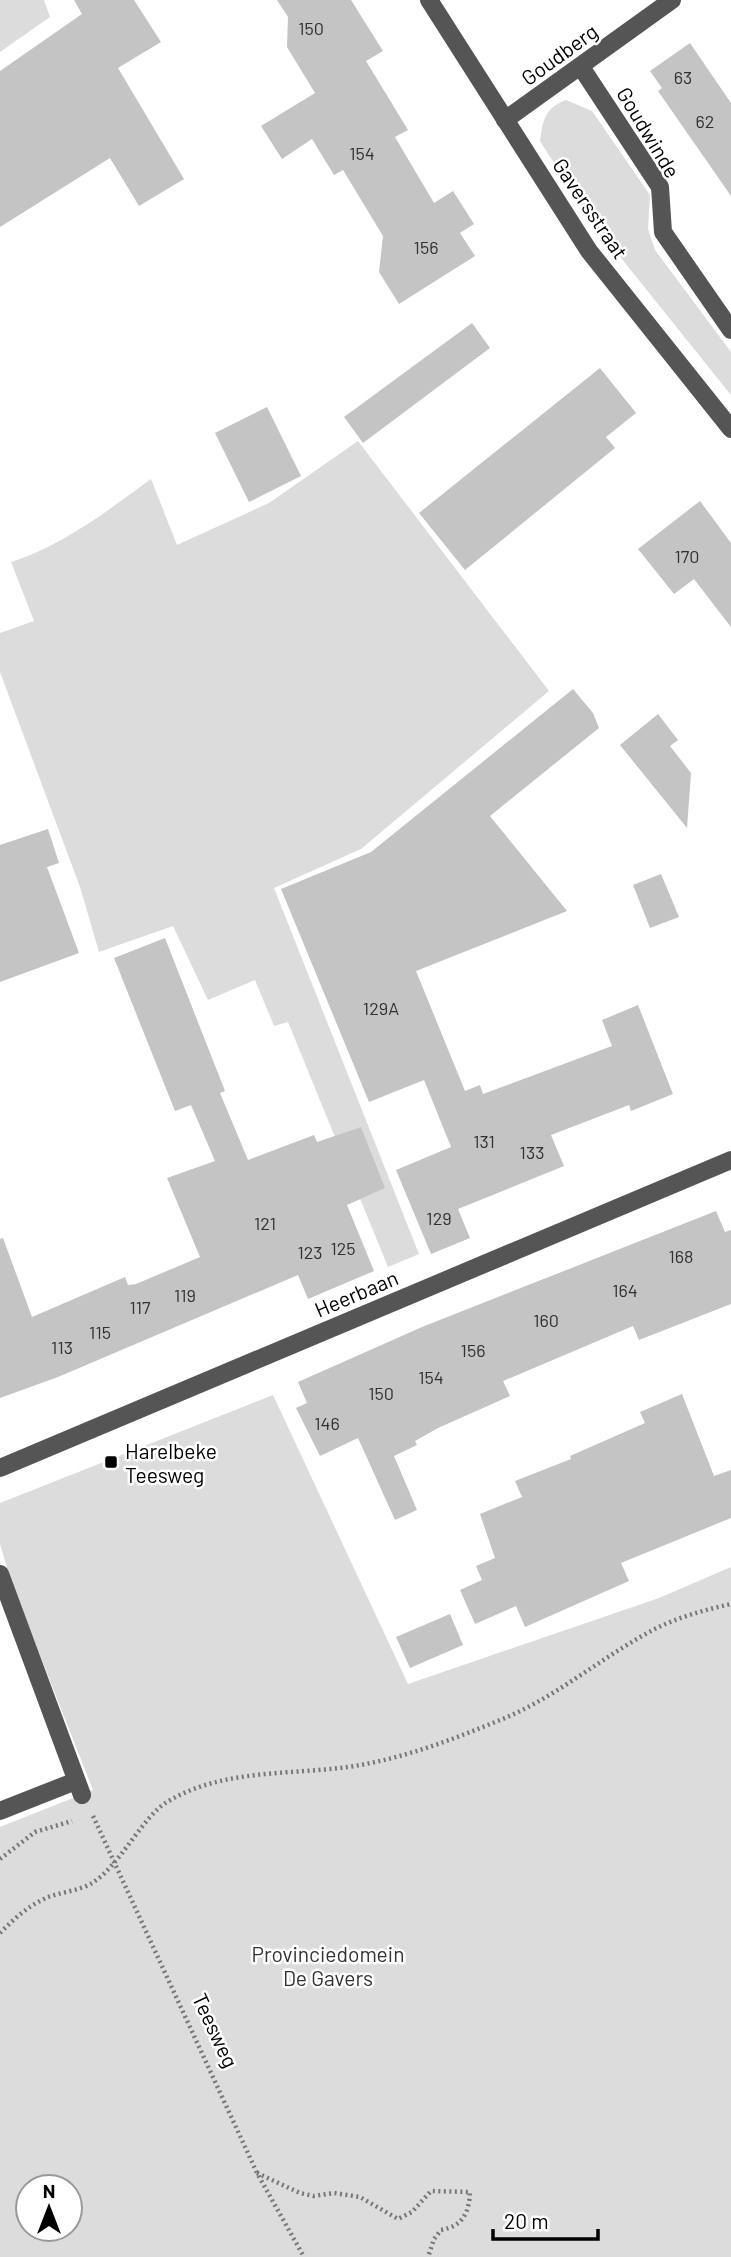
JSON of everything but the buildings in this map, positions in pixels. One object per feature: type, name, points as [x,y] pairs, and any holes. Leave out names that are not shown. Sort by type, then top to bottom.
[{"type":"street","name":"Gaversstraat","points":[[429,0],[589,251],[731,429]]},
{"type":"street","name":"Goudberg","points":[[505,120],[672,0]]},
{"type":"street","name":"Goudwinde","points":[[581,67],[660,187],[663,232],[731,330]]},
{"type":"street","name":"Heerbaan","points":[[0,1468],[731,1160]]},
{"type":"street","points":[[0,1574],[79,1788],[0,1811]]},
{"type":"path","points":[[0,1933],[19,1915],[46,1898],[92,1883],[166,1802],[212,1783],[253,1775],[349,1767],[432,1748],[509,1716],[592,1669],[652,1630],[704,1610],[731,1604]]},
{"type":"path","name":"Teesweg","points":[[88,1818],[94,1819],[114,1861],[257,2173],[304,2257]]},
{"type":"path","points":[[0,1859],[35,1832],[79,1819]]},
{"type":"path","points":[[257,2173],[300,2193],[314,2196],[334,2193],[360,2197],[398,2219],[412,2212],[431,2192],[470,2192],[469,2208],[463,2219],[455,2227],[441,2230],[434,2239],[428,2257]]},
{"type":"green space","points":[[0,0],[44,0],[50,17],[0,52]]},
{"type":"green space","points":[[566,100],[592,111],[650,195],[648,229],[655,250],[731,352],[731,395],[589,218],[540,141],[542,127],[549,111]]},
{"type":"green space","points":[[358,441],[549,691],[361,849],[274,888],[419,1254],[388,1267],[288,1022],[274,1026],[255,980],[208,1000],[173,926],[99,952],[80,887],[0,672],[0,633],[34,621],[11,562],[67,537],[151,479],[177,545],[269,503]]},
{"type":"green space","name":"Provinciedomein De Gavers","points":[[273,1395],[408,1684],[659,1598],[731,1567],[731,2257],[0,2257],[0,1827],[93,1790],[13,1587],[0,1544],[0,1503]]},
{"type":"place","name":"Harelbeke Teesweg","points":[[111,1462]]}]
